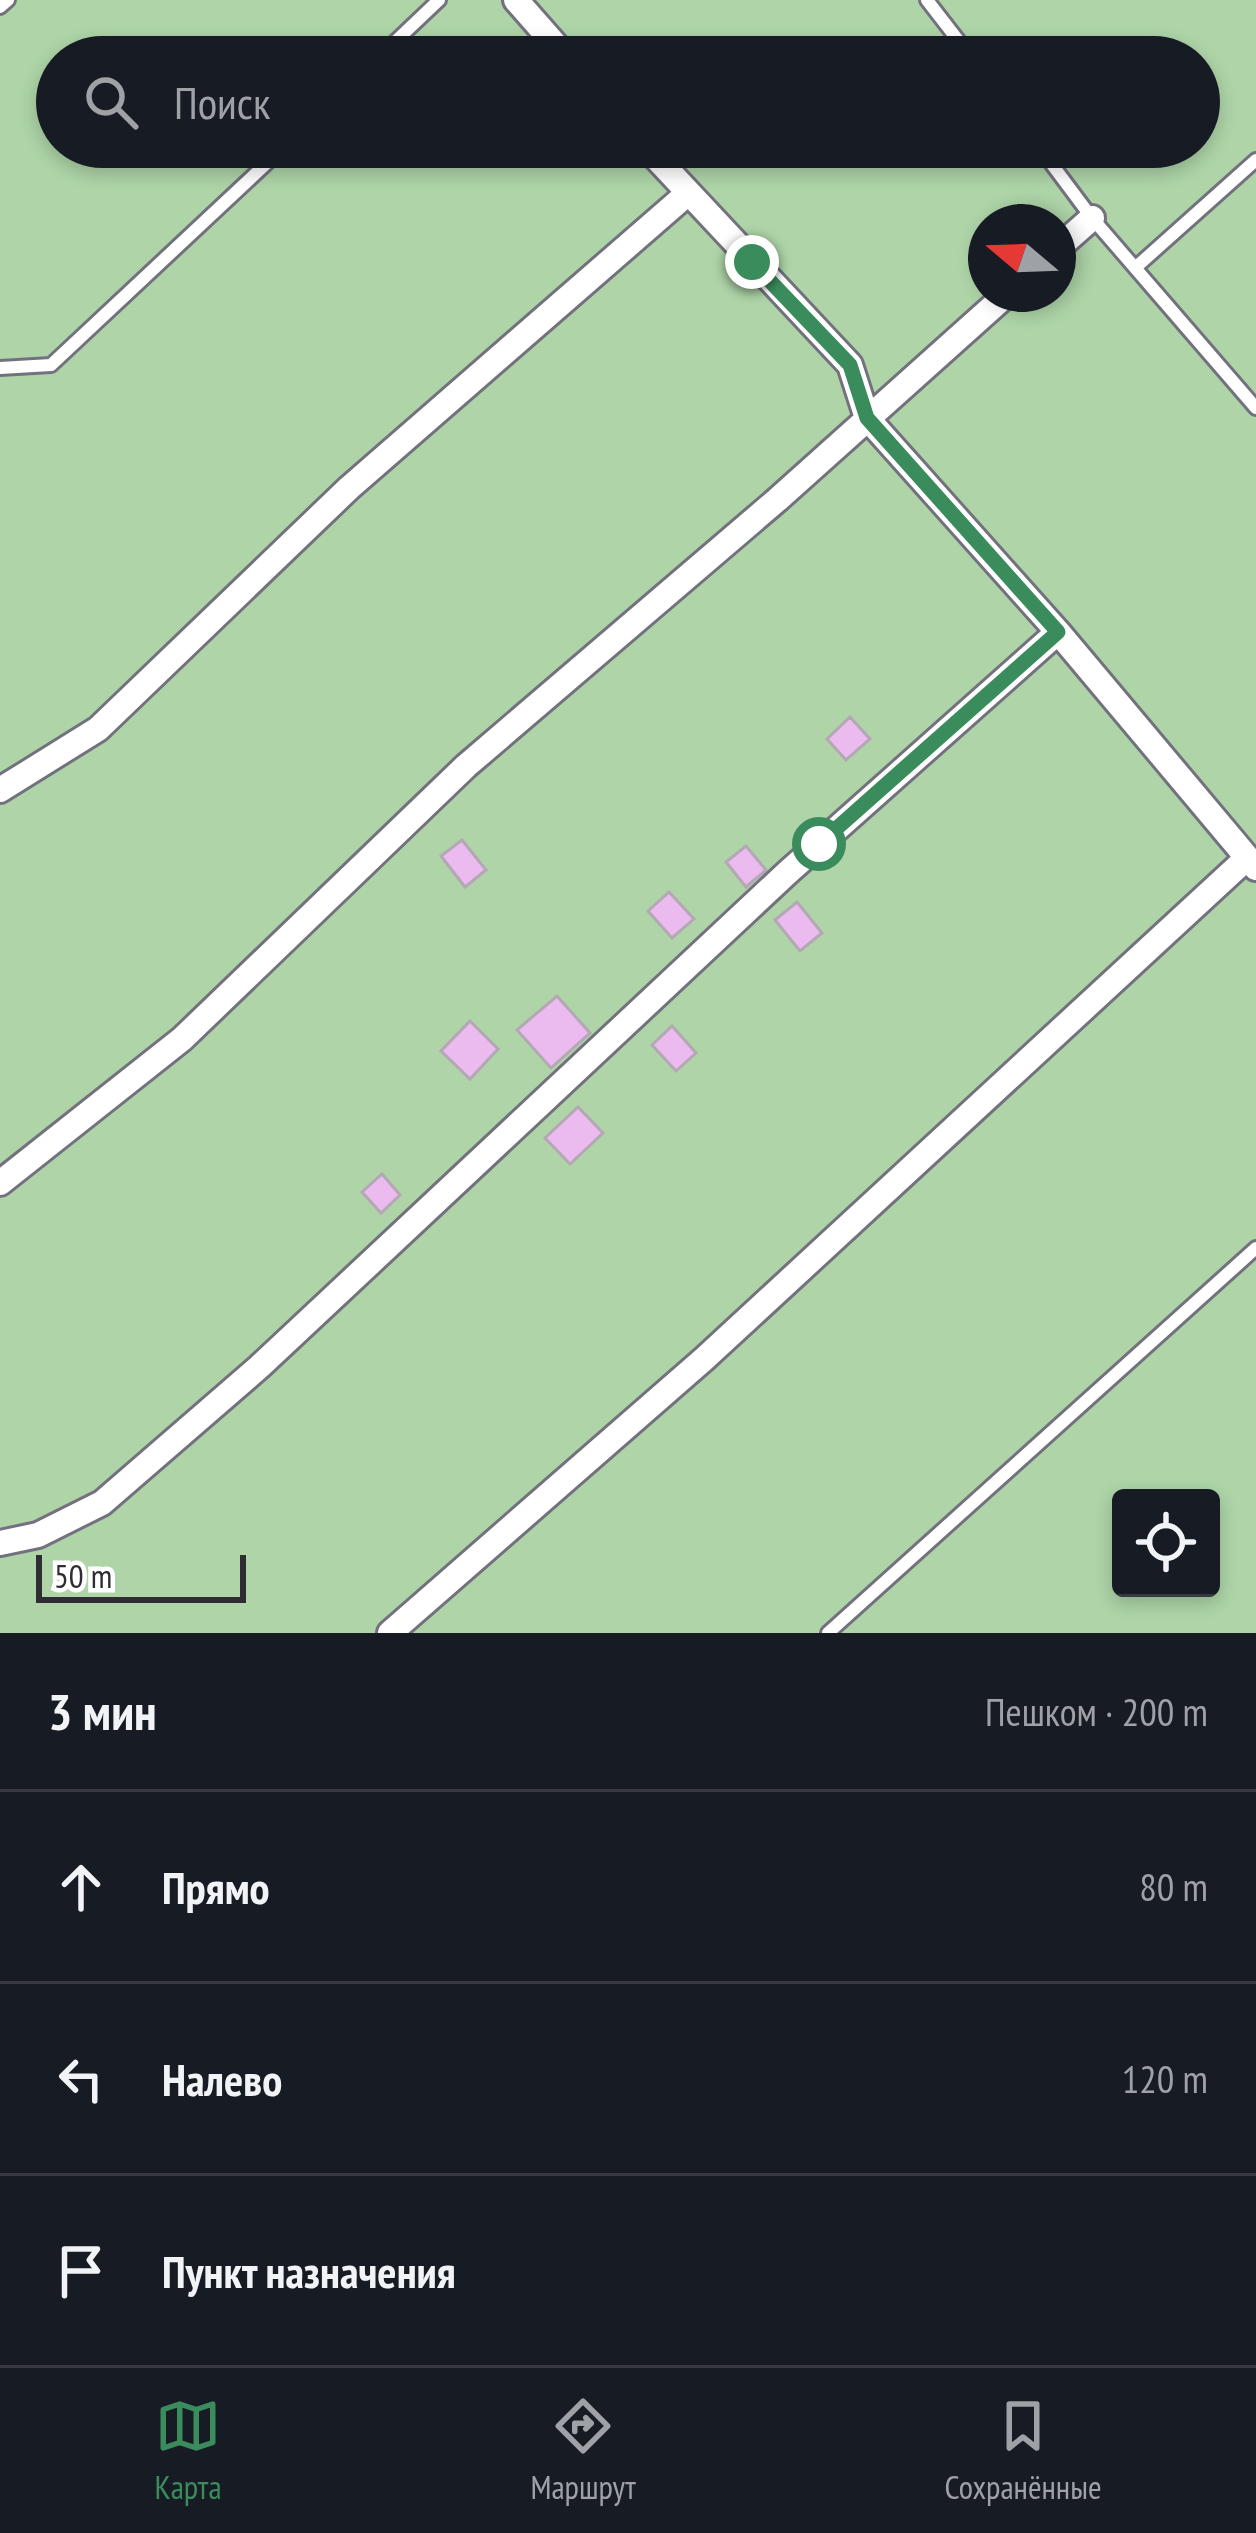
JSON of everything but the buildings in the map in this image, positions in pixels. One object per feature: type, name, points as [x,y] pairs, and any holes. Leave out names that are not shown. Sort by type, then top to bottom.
[{"type":"street","points":[[516,0],[548,36]]},
{"type":"street","points":[[390,1633],[704,1359],[1252,863],[1058,632],[867,418],[850,365],[664,168]]},
{"type":"street","points":[[0,790],[98,729],[349,488],[687,194]]},
{"type":"street","points":[[1076,232],[1092,218]]},
{"type":"street","points":[[0,1183],[182,1039],[466,766],[987,312]]},
{"type":"street","points":[[0,1543],[38,1535],[102,1503],[259,1367],[787,873],[1058,632]]},
{"type":"lane","points":[[0,7],[8,0]]},
{"type":"lane","points":[[401,36],[439,0]]},
{"type":"lane","points":[[927,0],[955,36]]},
{"type":"lane","points":[[1135,268],[1256,160]]},
{"type":"lane","points":[[0,368],[51,365],[262,168]]},
{"type":"lane","points":[[1055,168],[1256,408]]},
{"type":"lane","points":[[828,1633],[1256,1248]]},
{"type":"green space","points":[[0,0],[1256,0],[1256,1633],[0,1633]]},
{"type":"route","points":[[752,262],[850,365],[867,418],[1058,632],[819,844]]}]
